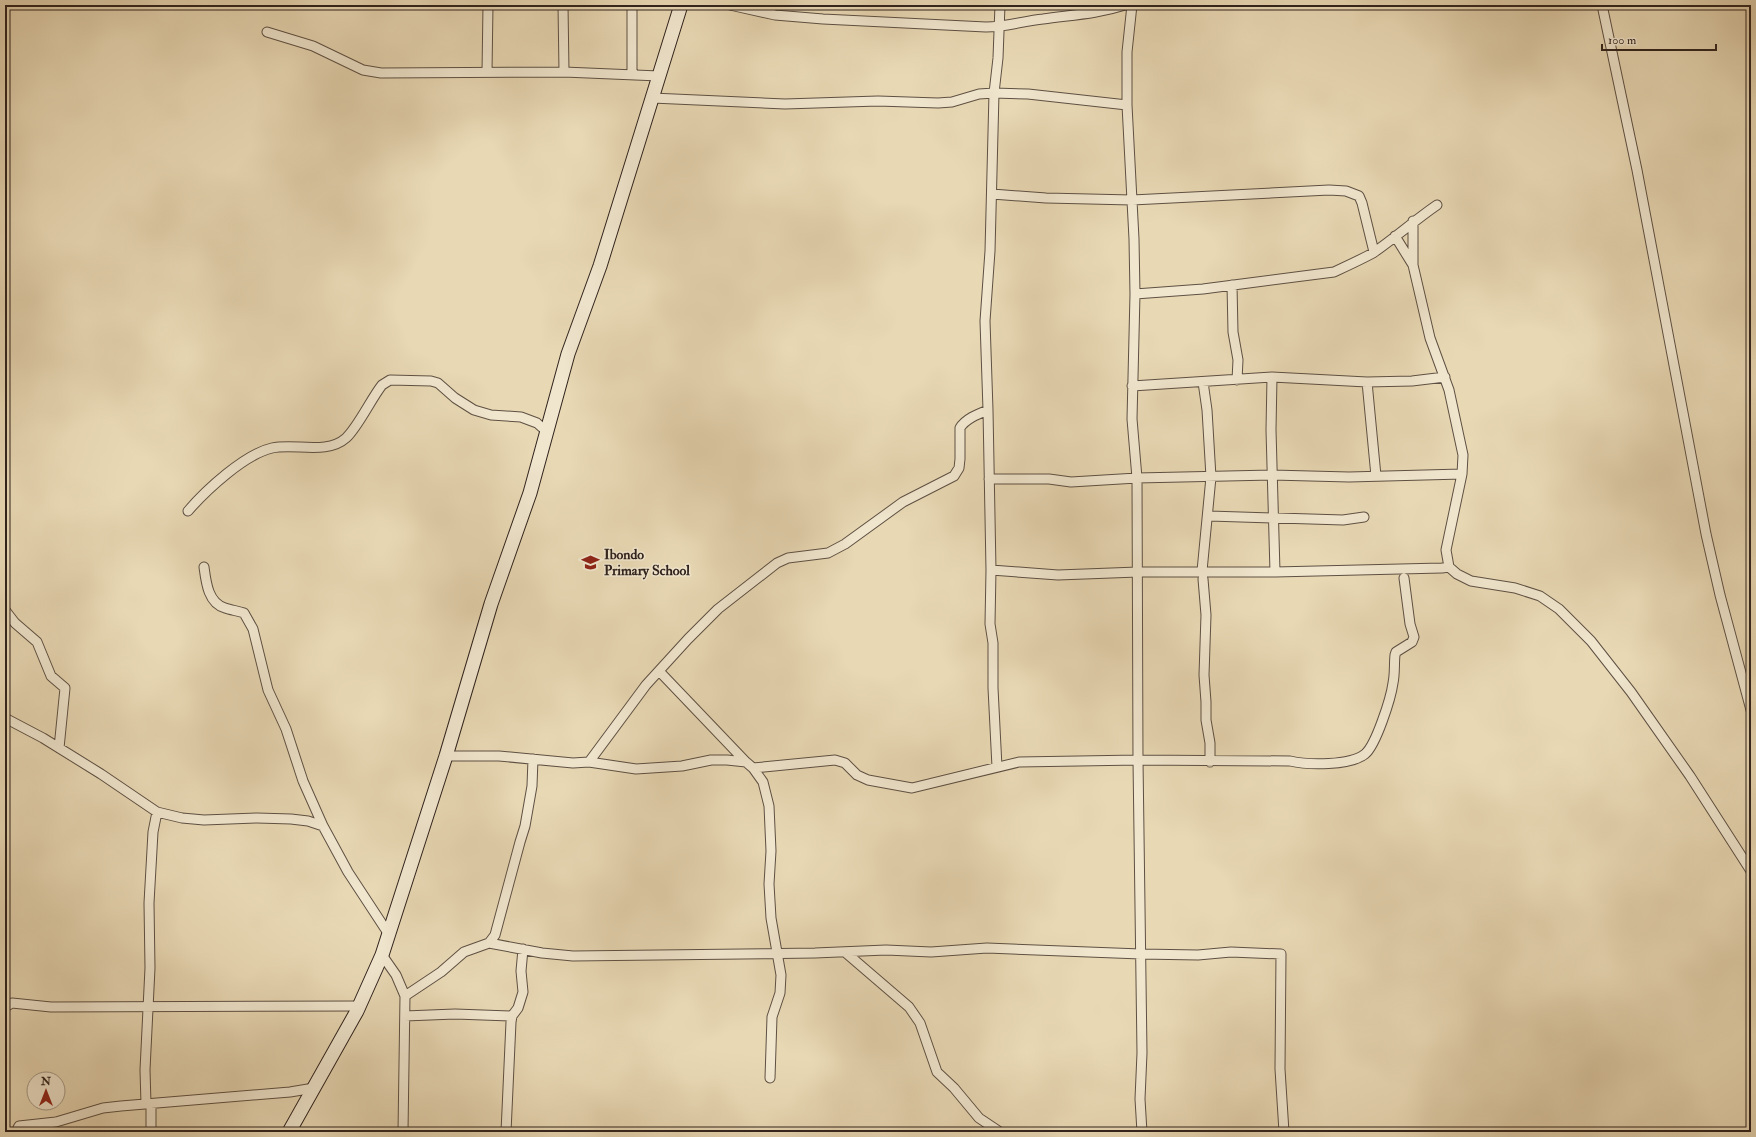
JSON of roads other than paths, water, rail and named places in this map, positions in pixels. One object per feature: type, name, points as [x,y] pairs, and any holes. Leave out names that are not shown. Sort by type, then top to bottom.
[{"type":"main road","points":[[289,1132],[360,1006],[382,955],[446,756],[491,604],[530,494],[568,354],[600,266],[681,5]]},
{"type":"street","points":[[487,72],[488,5]]},
{"type":"street","points":[[563,5],[564,72]]},
{"type":"street","points":[[632,5],[632,74]]},
{"type":"street","points":[[730,5],[775,15],[967,27],[1000,27],[1042,19],[1099,13],[1124,5]]},
{"type":"street","points":[[997,767],[993,688],[993,643],[990,624],[991,570],[988,410],[984,321],[990,251],[994,93],[1000,27],[1000,5]]},
{"type":"street","points":[[1132,5],[1127,52],[1127,105],[1135,294],[1132,419],[1138,478],[1138,760],[1142,1052],[1140,1099],[1142,1132]]},
{"type":"street","points":[[1602,5],[1637,170],[1706,534],[1720,595],[1751,710]]},
{"type":"street","points":[[266,32],[313,46],[363,70],[398,74],[564,72],[659,76]]},
{"type":"street","points":[[652,98],[785,104],[878,101],[938,103],[952,102],[979,94],[994,93],[1028,94],[1127,105]]},
{"type":"street","points":[[992,194],[1046,198],[1132,200],[1329,190],[1346,191],[1359,196],[1374,252]]},
{"type":"street","points":[[1135,294],[1171,292],[1334,272],[1374,252],[1413,221],[1437,205]]},
{"type":"street","points":[[1413,221],[1413,265],[1430,338],[1445,377],[1463,455],[1462,474],[1446,550],[1449,567],[1457,574],[1471,581],[1515,588],[1540,596],[1559,609],[1592,640],[1631,692],[1690,776],[1751,871]]},
{"type":"street","points":[[1395,236],[1413,265]]},
{"type":"street","points":[[1232,285],[1233,332],[1238,360],[1236,380]]},
{"type":"street","points":[[1132,386],[1272,377],[1367,382],[1412,381],[1445,377]]},
{"type":"street","points":[[1272,377],[1272,475],[1275,572]]},
{"type":"street","points":[[188,511],[197,501],[224,478],[258,452],[287,446],[322,447],[336,444],[346,438],[382,385],[390,380],[431,381],[438,383],[455,398],[474,410],[490,416],[521,417],[537,423],[546,431]]},
{"type":"street","points":[[1203,382],[1207,410],[1211,477],[1203,575],[1206,615],[1204,675],[1206,720],[1210,743],[1210,762]]},
{"type":"street","points":[[1367,382],[1376,476]]},
{"type":"street","points":[[589,762],[626,710],[646,685],[718,609],[777,563],[788,558],[828,553],[845,544],[903,502],[954,476],[959,464],[960,428],[974,416],[988,410]]},
{"type":"street","points":[[989,479],[1049,479],[1071,482],[1138,478],[1272,475],[1376,476],[1462,474]]},
{"type":"street","points":[[1209,516],[1342,520],[1364,517]]},
{"type":"street","points":[[204,567],[207,587],[216,604],[224,608],[244,613],[253,629],[268,690],[288,735],[303,781],[323,826],[348,872],[388,933]]},
{"type":"street","points":[[991,570],[1058,576],[1138,572],[1203,575],[1449,567]]},
{"type":"street","points":[[754,768],[835,760],[845,763],[857,775],[868,780],[912,788],[1018,762],[1138,760],[1290,762],[1301,764],[1337,762],[1355,759],[1365,754],[1374,742],[1393,685],[1396,652],[1412,642],[1414,637],[1410,624],[1404,578]]},
{"type":"street","points":[[5,610],[14,623],[37,642],[51,676],[65,688],[59,748]]},
{"type":"street","points":[[659,671],[746,762],[754,768],[763,782],[769,806],[771,851],[769,884],[771,918],[781,975],[781,984],[772,1017],[770,1078]]},
{"type":"street","points":[[5,718],[59,748],[132,794],[157,812],[182,818],[204,820],[257,818],[291,819],[308,821],[323,826]]},
{"type":"street","points":[[446,756],[486,756],[573,763],[589,762],[636,768],[682,766],[711,760],[746,762]]},
{"type":"street","points":[[489,943],[498,929],[501,910],[526,826],[532,786],[533,759]]},
{"type":"street","points":[[151,1132],[145,1041],[148,1007],[149,903],[153,832],[157,812]]},
{"type":"street","points":[[405,996],[441,972],[464,952],[489,943],[573,956],[846,952],[886,950],[931,952],[987,948],[1140,954],[1198,955],[1231,952],[1281,954],[1280,1069],[1284,1132]]},
{"type":"street","points":[[506,1132],[512,1016],[518,1008],[523,992],[521,971],[523,949]]},
{"type":"street","points":[[846,952],[909,1007],[920,1023],[937,1072],[954,1088],[980,1118],[1000,1132]]},
{"type":"street","points":[[382,955],[396,975],[405,996],[403,1132]]},
{"type":"street","points":[[5,1007],[12,1003],[46,1007],[360,1006]]},
{"type":"street","points":[[405,1016],[455,1014],[512,1016]]},
{"type":"street","points":[[16,1132],[19,1126],[56,1122],[103,1108],[290,1092],[314,1088]]},
{"type":"place","name":"Ibondo Primary School","points":[[591,562]]}]
